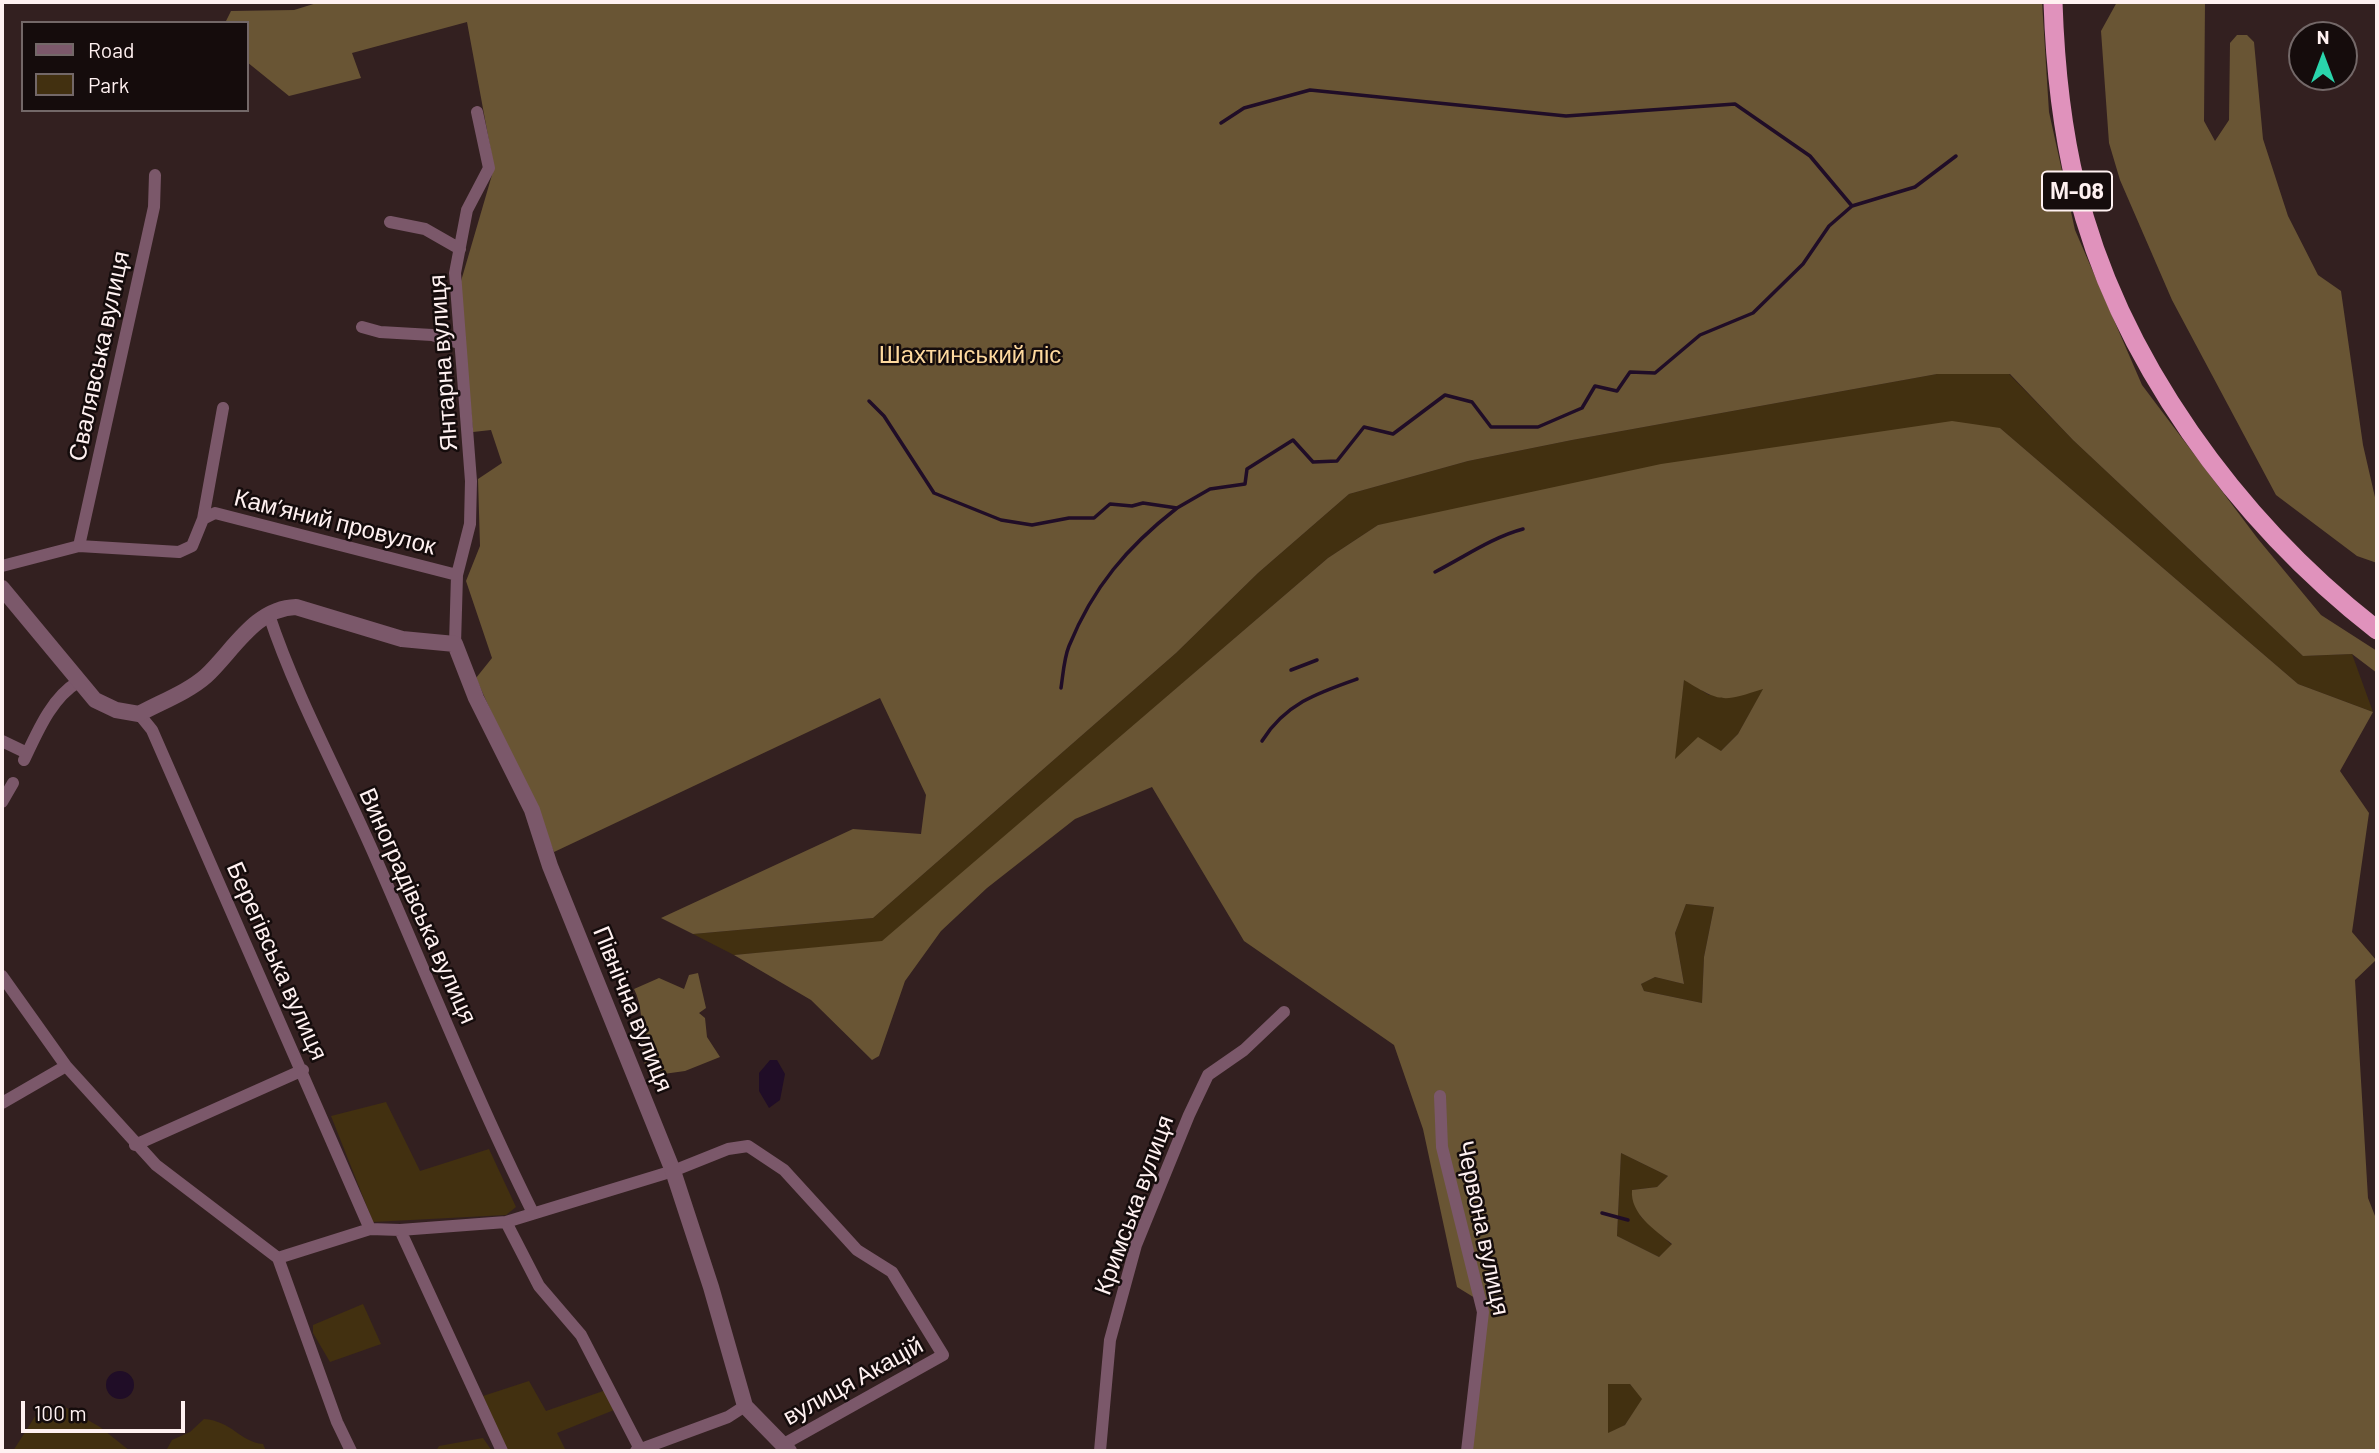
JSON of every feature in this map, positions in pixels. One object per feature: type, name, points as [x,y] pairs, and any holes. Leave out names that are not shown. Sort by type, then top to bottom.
[{"type":"highway","name":"М-08","points":[[2053,2],[2062,114],[2076,187],[2098,256],[2140,347],[2161,385],[2235,494],[2317,580],[2377,630]]},
{"type":"street","name":"Янтарна вулиця","points":[[457,575],[470,524],[471,481],[455,273],[467,210],[489,168],[477,111]]},
{"type":"street","name":"Свалявська вулиця","points":[[79,546],[154,207],[155,175]]},
{"type":"street","points":[[390,222],[425,229],[460,249]]},
{"type":"street","points":[[362,327],[380,332],[432,335],[459,343]]},
{"type":"street","points":[[2,566],[79,546],[179,552],[192,546],[203,519],[223,408]]},
{"type":"street","name":"Камʼяний провулок","points":[[203,519],[215,513],[457,575]]},
{"type":"street","name":"Північна вулиця","points":[[457,575],[454,644],[476,698],[532,810],[550,866],[673,1171],[711,1287],[745,1406],[786,1448]]},
{"type":"street","points":[[2,588],[95,700],[117,710],[139,714],[206,677],[252,626],[286,607],[296,607],[402,639],[454,644]]},
{"type":"street","name":"Виноградівська вулиця","points":[[269,615],[312,722],[380,867],[493,1131],[533,1213]]},
{"type":"street","points":[[2,741],[25,757],[51,709],[69,688],[78,682]]},
{"type":"street","name":"Берегівська вулиця","points":[[139,714],[152,730],[303,1070],[370,1229]]},
{"type":"street","points":[[2,802],[13,783]]},
{"type":"street","points":[[2,976],[66,1066],[135,1145],[156,1166],[278,1258],[337,1422],[351,1451]]},
{"type":"street","name":"Кримська вулиця","points":[[1100,1451],[1110,1340],[1136,1245],[1189,1115],[1208,1075],[1244,1050],[1284,1012]]},
{"type":"street","points":[[2,1103],[66,1066]]},
{"type":"street","points":[[135,1145],[303,1070]]},
{"type":"street","name":"Червона вулиця","points":[[1440,1096],[1443,1147],[1483,1312],[1467,1451]]},
{"type":"street","name":"вулиця Акацій","points":[[673,1171],[728,1149],[748,1146],[768,1158],[857,1251],[892,1272],[943,1355],[786,1448]]},
{"type":"street","points":[[278,1258],[370,1229],[400,1230],[506,1222],[673,1171]]},
{"type":"street","points":[[506,1222],[539,1286],[581,1335],[639,1451],[728,1417],[745,1406]]},
{"type":"street","points":[[400,1230],[502,1451]]},
{"type":"green space","name":"Шахтинський ліс","points":[[320,2],[2042,2],[2049,112],[2075,230],[2142,385],[2258,539],[2321,615],[2377,651],[2377,673],[2352,654],[2303,656],[2073,440],[2010,374],[1937,374],[1468,461],[1349,494],[1258,573],[1176,653],[873,918],[693,934],[661,918],[853,829],[921,834],[926,795],[880,698],[554,852],[476,678],[492,658],[466,581],[480,546],[478,479],[502,463],[491,430],[473,432],[459,288],[494,168],[467,22],[352,53],[361,78],[289,96],[248,63],[248,21],[226,21],[231,11],[294,10]]},
{"type":"green space","points":[[2117,2],[2205,2],[2204,121],[2215,141],[2229,120],[2230,43],[2237,35],[2247,35],[2254,42],[2263,139],[2288,216],[2318,275],[2341,291],[2363,445],[2377,506],[2377,563],[2357,556],[2276,495],[2172,300],[2120,180],[2109,143],[2101,31]]},
{"type":"green space","points":[[1937,374],[2009,374],[2073,440],[2303,656],[2352,654],[2373,712],[2298,684],[2000,428],[1378,525],[1328,558],[882,942],[734,955],[693,934],[873,918],[1176,653],[1258,573],[1349,494],[1468,461]]},
{"type":"green space","points":[[1952,421],[2000,428],[2298,684],[2373,712],[2340,771],[2369,813],[2352,932],[2376,960],[2355,980],[2368,1198],[2377,1221],[2377,1451],[1472,1451],[1488,1306],[1457,1287],[1423,1129],[1394,1045],[1244,941],[1152,787],[1075,819],[987,888],[941,931],[905,981],[879,1056],[872,1060],[811,1000],[734,955],[882,941],[1328,558],[1378,525],[1661,464]],"holes":[[[1684,680],[1722,698],[1763,689],[1738,734],[1721,751],[1698,737],[1675,759]],[[1686,904],[1714,907],[1704,957],[1702,1003],[1644,991],[1641,984],[1655,977],[1684,984],[1675,933]],[[1621,1153],[1668,1176],[1657,1187],[1632,1190],[1632,1199],[1645,1221],[1672,1244],[1659,1257],[1617,1236]],[[1608,1384],[1630,1384],[1642,1399],[1625,1425],[1608,1433]]]},
{"type":"green space","points":[[1684,679],[1709,695],[1764,688],[1738,734],[1721,751],[1674,760]]},
{"type":"green space","points":[[1686,904],[1714,907],[1704,957],[1702,1003],[1644,991],[1641,984],[1655,977],[1684,984],[1675,933]]},
{"type":"green space","points":[[698,973],[706,1008],[699,1013],[705,1018],[707,1037],[720,1057],[685,1071],[649,1076],[643,1055],[640,1010],[634,989],[659,978],[684,989],[689,975]]},
{"type":"green space","points":[[386,1102],[420,1171],[489,1149],[516,1207],[506,1215],[373,1222],[331,1116]]},
{"type":"green space","points":[[1621,1153],[1668,1176],[1657,1187],[1632,1190],[1641,1217],[1672,1245],[1659,1257],[1617,1236]]},
{"type":"green space","points":[[363,1304],[381,1344],[330,1362],[313,1333],[313,1325]]},
{"type":"green space","points":[[529,1381],[546,1411],[606,1390],[614,1410],[557,1433],[566,1451],[507,1451],[483,1396]]},
{"type":"green space","points":[[1608,1384],[1630,1384],[1643,1399],[1625,1425],[1607,1434]]},
{"type":"green space","points":[[63,1406],[100,1427],[130,1451],[13,1451],[36,1415]]},
{"type":"green space","points":[[204,1419],[222,1423],[248,1440],[263,1444],[266,1451],[162,1451],[167,1449],[172,1440],[190,1432]]},
{"type":"green space","points":[[483,1438],[492,1451],[436,1451],[439,1446]]},
{"type":"shaded area","points":[[770,1060],[777,1060],[785,1074],[780,1100],[769,1108],[759,1091],[759,1073]]},
{"type":"shaded area","points":[[120,1371],[130,1375],[134,1385],[130,1395],[120,1399],[110,1395],[106,1385],[110,1375]]},
{"type":"waterway","points":[[1221,123],[1244,108],[1310,90],[1566,116],[1735,104],[1810,156],[1852,206]]},
{"type":"waterway","points":[[869,401],[884,416],[934,493],[1001,520],[1032,525],[1069,518],[1094,518],[1110,504],[1132,506],[1143,503],[1177,508],[1210,489],[1245,484],[1247,469],[1293,440],[1313,462],[1337,461],[1364,427],[1393,434],[1445,395],[1472,402],[1491,427],[1538,427],[1582,408],[1595,386],[1617,391],[1630,372],[1655,373],[1700,335],[1753,313],[1803,264],[1829,226],[1852,206],[1915,187],[1956,156]]},
{"type":"waterway","points":[[1061,688],[1069,646],[1089,605],[1127,553],[1177,508]]},
{"type":"waterway","points":[[1435,572],[1490,542],[1523,529]]},
{"type":"waterway","points":[[1291,670],[1317,660]]},
{"type":"waterway","points":[[1262,741],[1281,718],[1303,701],[1357,679]]},
{"type":"waterway","points":[[1602,1213],[1628,1220]]}]
